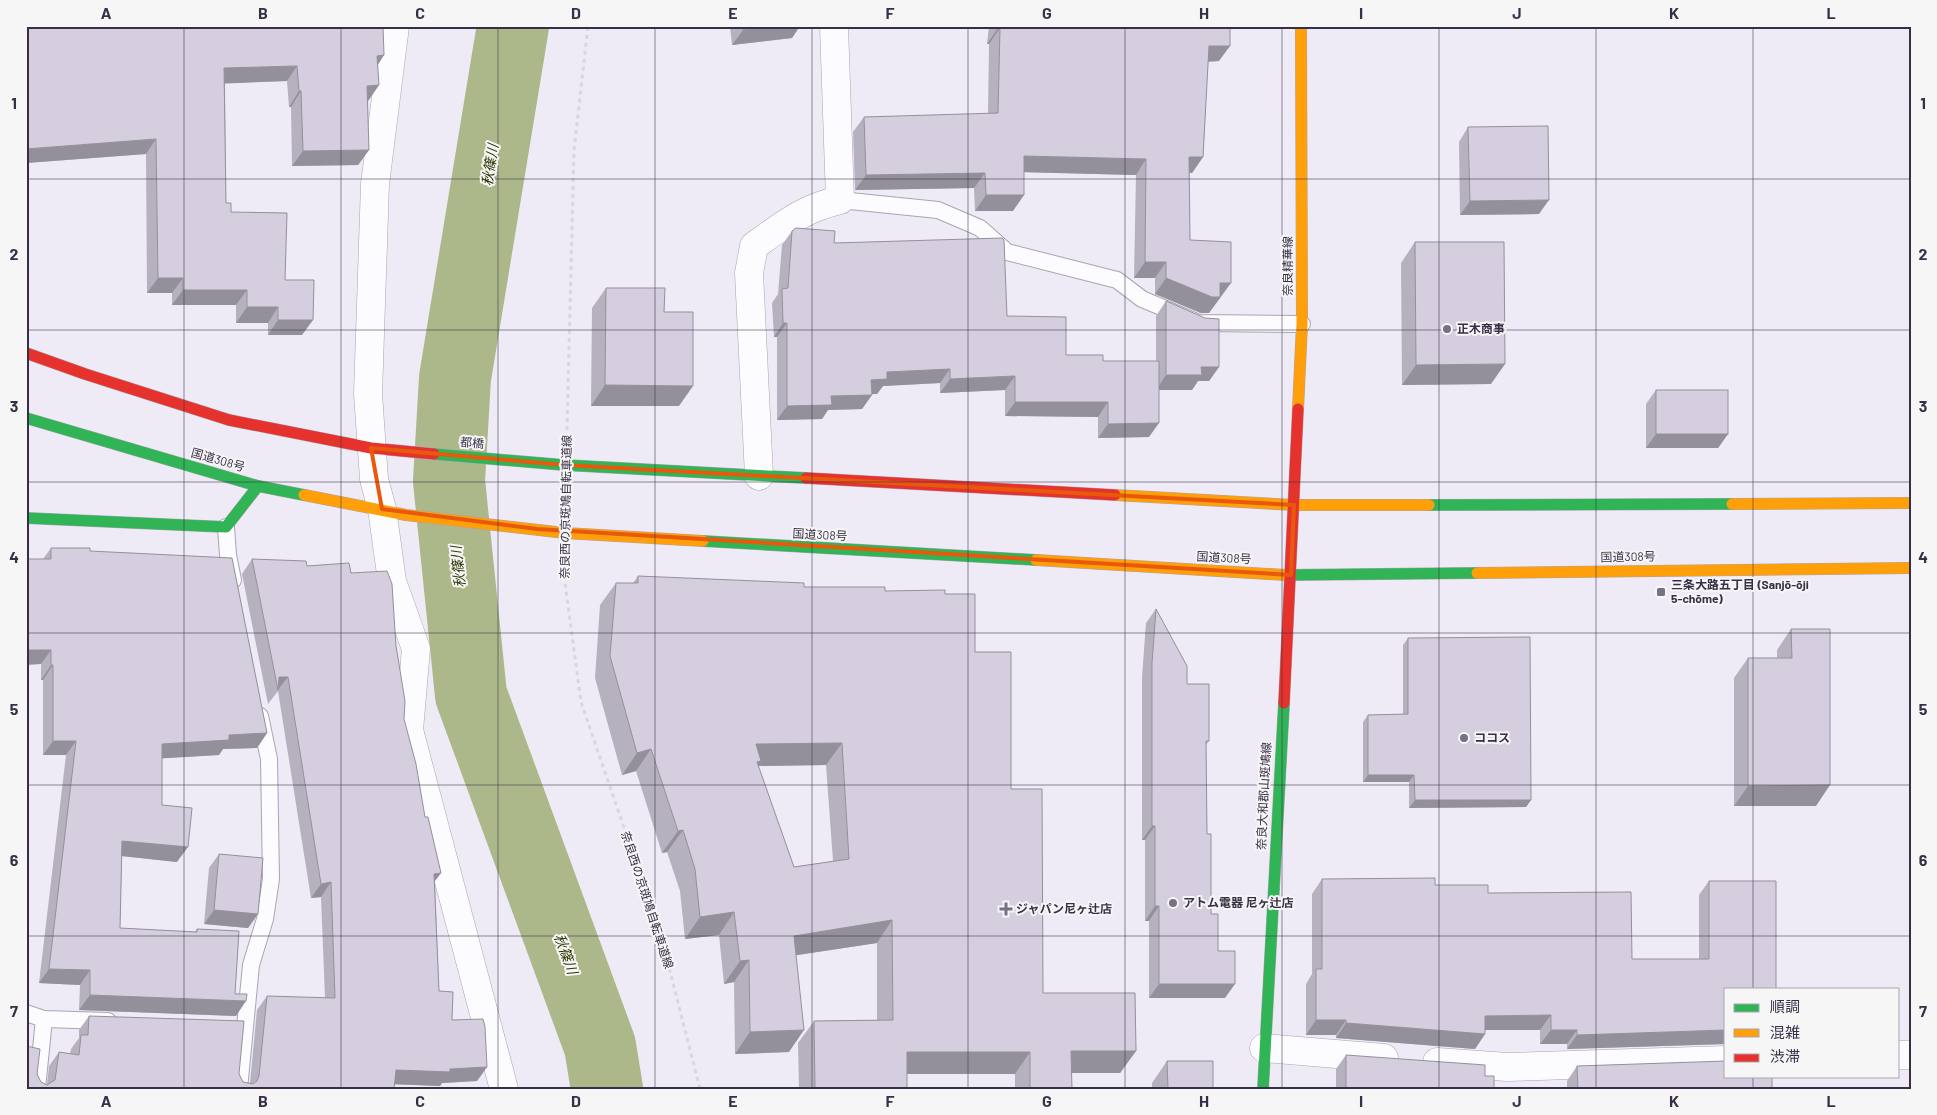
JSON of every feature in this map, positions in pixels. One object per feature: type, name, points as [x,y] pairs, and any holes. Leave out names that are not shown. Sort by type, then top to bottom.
[{"type":"main road","name":"奈良精華線","points":[[1294,505],[1302,324],[1301,26]]},
{"type":"main road","points":[[26,353],[229,420],[382,449]]},
{"type":"main road","name":"国道308号","points":[[26,418],[258,486],[394,512],[565,533],[1291,575],[1911,568]]},
{"type":"main road","name":"都橋","points":[[382,449],[564,465]]},
{"type":"main road","points":[[564,465],[1294,505],[1911,503]]},
{"type":"main road","points":[[26,518],[226,527],[258,486]]},
{"type":"main road","name":"奈良大和郡山斑鳩線","points":[[1264,1089],[1264,1048],[1294,505]]},
{"type":"street","points":[[396,26],[375,184],[368,394],[382,449],[374,479],[394,512],[392,581],[416,649],[409,730],[504,1089]]},
{"type":"street","points":[[759,476],[749,273],[754,246],[795,216],[819,205],[840,200],[834,26]]},
{"type":"street","points":[[1264,1048],[1506,1078],[1724,1060]]},
{"type":"lane","points":[[840,200],[938,210],[980,228],[1007,252],[1117,280],[1142,299],[1199,323],[1302,324]]},
{"type":"lane","points":[[226,527],[228,556],[235,592]]},
{"type":"lane","points":[[239,1089],[251,965],[265,919],[271,879],[269,759],[258,703]]},
{"type":"lane","points":[[26,1013],[44,1019],[121,1022]]},
{"type":"lane","points":[[37,1089],[44,1019]]},
{"type":"lane","points":[[226,1026],[245,1026]]},
{"type":"path","name":"奈良西の京斑鳩自転車道線","points":[[564,465],[568,420],[574,150],[588,26]]},
{"type":"path","name":"奈良西の京斑鳩自転車道線","points":[[565,533],[563,575],[581,702],[661,936],[700,1089]]},
{"type":"highlighted area","points":[[371,448],[564,465],[1294,505],[1291,575],[537,529],[382,509]]},
{"type":"building","points":[[26,26],[383,26],[384,55],[377,56],[379,85],[367,86],[369,150],[303,151],[301,91],[299,91],[297,66],[224,68],[226,203],[231,203],[231,212],[287,213],[285,280],[314,280],[313,320],[278,320],[278,307],[247,307],[247,290],[183,290],[183,278],[158,278],[156,139],[26,149]]},
{"type":"building","points":[[743,26],[771,26],[743,30]]},
{"type":"building","points":[[998,26],[1230,26],[1230,46],[1209,46],[1203,157],[1189,157],[1190,240],[1231,242],[1231,283],[1220,283],[1220,297],[1212,297],[1166,278],[1166,262],[1145,262],[1146,159],[1024,156],[1024,195],[986,195],[985,173],[866,175],[864,117],[998,113],[1000,28]]},
{"type":"building","points":[[1548,126],[1549,200],[1470,201],[1468,127]]},
{"type":"building","points":[[796,228],[835,231],[834,243],[1002,238],[1004,240],[1007,316],[1066,317],[1066,355],[1103,355],[1103,361],[1159,361],[1159,423],[1108,424],[1108,402],[1015,402],[1015,376],[950,379],[950,369],[887,372],[887,379],[871,380],[872,395],[831,396],[832,405],[787,406],[787,323],[783,323],[782,289],[788,288],[792,231]]},
{"type":"building","points":[[1415,242],[1504,242],[1505,364],[1416,365]]},
{"type":"building","points":[[606,288],[665,288],[664,312],[693,312],[693,386],[605,385]]},
{"type":"building","points":[[1166,301],[1205,318],[1219,319],[1219,367],[1201,367],[1202,375],[1166,375]]},
{"type":"building","points":[[1656,390],[1728,390],[1728,434],[1656,434]]},
{"type":"building","points":[[51,548],[90,548],[90,551],[232,558],[267,733],[229,735],[229,740],[162,744],[162,805],[192,808],[188,847],[122,841],[120,928],[197,932],[197,929],[239,931],[235,994],[247,994],[246,1001],[90,995],[90,970],[49,969],[76,741],[53,741],[53,665],[51,665],[51,650],[26,650],[26,559],[51,559]]},
{"type":"building","points":[[252,559],[306,561],[307,566],[349,563],[351,573],[387,571],[392,584],[396,646],[405,701],[404,719],[416,764],[425,817],[428,817],[441,873],[434,874],[439,991],[453,992],[452,1020],[483,1019],[487,1067],[450,1069],[450,1072],[396,1070],[394,1089],[26,1089],[26,1046],[40,1049],[37,1074],[41,1082],[47,1085],[55,1080],[59,1052],[79,1055],[81,1035],[88,1035],[89,1016],[244,1021],[239,1074],[243,1082],[253,1084],[259,1076],[267,996],[335,998],[331,882],[321,884],[288,677],[279,677],[278,690]]},
{"type":"building","points":[[638,576],[804,583],[804,587],[885,587],[885,591],[945,590],[945,594],[975,594],[975,652],[1011,652],[1011,789],[1042,789],[1043,993],[1135,993],[1136,1051],[1071,1051],[1072,1089],[1030,1089],[1030,1052],[907,1052],[907,1089],[815,1089],[814,1021],[893,1020],[892,920],[794,936],[804,1030],[750,1032],[749,960],[740,961],[734,912],[700,917],[695,869],[683,830],[678,831],[651,749],[637,753],[610,656],[616,583],[638,583]],"holes":[[[842,743],[849,859],[794,867],[757,762],[761,761],[756,744]]]},
{"type":"building","points":[[1156,609],[1187,666],[1187,684],[1209,684],[1209,741],[1206,741],[1207,834],[1211,834],[1211,914],[1218,914],[1218,951],[1235,951],[1235,984],[1159,984],[1159,906],[1155,906],[1155,826],[1152,826],[1152,663]]},
{"type":"building","points":[[1791,629],[1830,629],[1830,785],[1748,786],[1748,658],[1792,658]]},
{"type":"building","name":"ココス","points":[[1530,637],[1531,800],[1415,800],[1414,775],[1368,775],[1368,715],[1408,714],[1408,638]]},
{"type":"building","points":[[219,854],[263,858],[258,914],[214,910]]},
{"type":"building","points":[[1435,878],[1435,885],[1488,885],[1488,893],[1631,892],[1632,959],[1709,959],[1709,881],[1776,881],[1776,988],[1724,988],[1724,1030],[1577,1035],[1577,1030],[1551,1030],[1551,1015],[1485,1016],[1485,1034],[1346,1023],[1346,1020],[1316,1020],[1316,969],[1322,969],[1322,879]]},
{"type":"building","points":[[1346,1055],[1485,1065],[1485,1076],[1494,1076],[1494,1089],[1346,1089]]},
{"type":"building","points":[[1167,1061],[1213,1061],[1213,1089],[1168,1089]]},
{"type":"building","points":[[1724,1061],[1724,1078],[1772,1078],[1772,1089],[1578,1089],[1577,1066]]},
{"type":"waterway","name":"秋篠川","points":[[513,26],[455,378],[449,481],[471,695],[600,1046],[607,1089]]},
{"type":"traffic: fast","points":[[26,418],[258,486],[304,495]]},
{"type":"traffic: fast","points":[[434,454],[564,465],[806,478]]},
{"type":"traffic: fast","points":[[26,518],[226,527],[258,486]]},
{"type":"traffic: fast","points":[[1429,505],[1732,504]]},
{"type":"traffic: fast","points":[[703,541],[1036,560]]},
{"type":"traffic: fast","points":[[1286,575],[1477,573]]},
{"type":"traffic: fast","points":[[1263,1089],[1284,703]]},
{"type":"traffic: slow","points":[[1298,409],[1302,324],[1301,26]]},
{"type":"traffic: slow","points":[[304,495],[406,515],[565,533],[703,541]]},
{"type":"traffic: slow","points":[[1115,495],[1294,505],[1429,505]]},
{"type":"traffic: slow","points":[[1732,504],[1911,503]]},
{"type":"traffic: slow","points":[[1036,560],[1286,575]]},
{"type":"traffic: slow","points":[[1477,573],[1911,568]]},
{"type":"traffic: jam","points":[[26,353],[229,420],[371,448],[434,454]]},
{"type":"traffic: jam","points":[[1284,703],[1298,409]]},
{"type":"traffic: jam","points":[[806,478],[1115,495]]},
{"type":"place","name":"正木商事","points":[[1447,329]]},
{"type":"place","name":"三条大路五丁目 (Sanjō-ōji 5-chōme)","points":[[1661,592]]},
{"type":"place","name":"ココス","points":[[1464,738]]},
{"type":"place","name":"アトム電器 尼ヶ辻店","points":[[1173,903]]},
{"type":"place","name":"ジャパン尼ヶ辻店","points":[[1006,909]]}]
